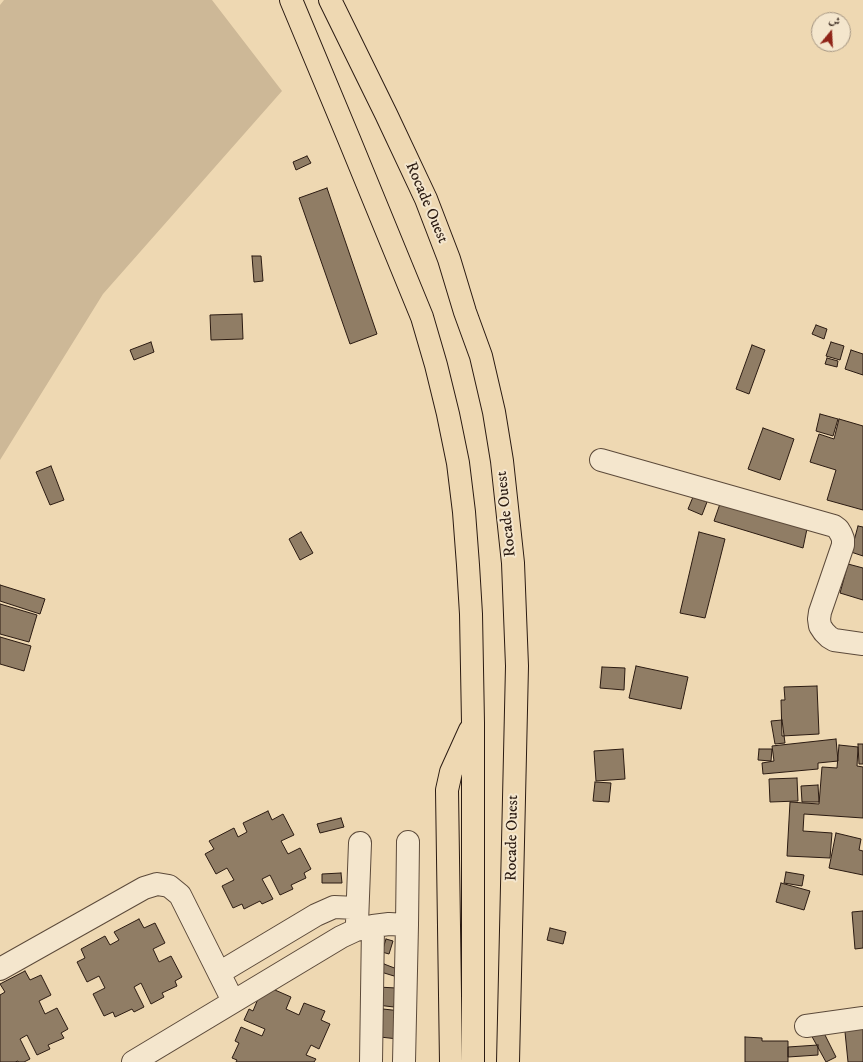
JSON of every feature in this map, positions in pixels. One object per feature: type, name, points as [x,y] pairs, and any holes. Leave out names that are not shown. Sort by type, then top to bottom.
[{"type":"highway","points":[[291,0],[422,317],[436,365],[458,463],[466,534],[471,614],[473,724],[473,1062]]},
{"type":"highway","name":"Rocade Ouest","points":[[330,0],[426,199],[449,259],[465,312],[481,356],[494,412],[502,461],[513,563],[517,666],[508,1062]]},
{"type":"highway","points":[[451,1062],[447,790],[451,772],[473,724]]},
{"type":"street","points":[[601,460],[834,526],[838,529],[843,539],[820,612],[820,626],[824,632],[834,640],[863,644]]},
{"type":"street","points":[[404,1062],[408,842]]},
{"type":"street","points":[[360,843],[357,908],[364,928],[371,1031],[371,1062]]},
{"type":"street","points":[[0,969],[144,888],[157,884],[169,886],[180,895],[233,1001]]},
{"type":"street","points":[[219,973],[316,915],[334,907],[357,908]]},
{"type":"street","points":[[133,1062],[340,937],[364,928],[389,924],[407,925]]},
{"type":"street","points":[[806,1026],[863,1018]]},
{"type":"street","points":[[354,1062],[371,1031]]},
{"type":"shaded area","points":[[4,0],[212,0],[282,91],[103,294],[0,460],[0,5]]},
{"type":"building","points":[[307,156],[311,163],[296,170],[293,162]]},
{"type":"building","points":[[327,188],[377,334],[350,344],[299,198]]},
{"type":"building","points":[[252,256],[261,256],[263,281],[254,282]]},
{"type":"building","points":[[242,314],[243,339],[211,340],[210,315]]},
{"type":"building","points":[[816,325],[827,329],[824,339],[812,334]]},
{"type":"building","points":[[151,342],[154,352],[134,360],[130,350]]},
{"type":"building","points":[[831,342],[844,346],[840,360],[826,356]]},
{"type":"building","points":[[752,345],[765,350],[749,394],[736,389]]},
{"type":"building","points":[[851,350],[863,354],[863,375],[845,369]]},
{"type":"building","points":[[827,358],[838,361],[837,367],[825,364]]},
{"type":"building","points":[[820,414],[838,419],[833,436],[816,431]]},
{"type":"building","points":[[839,419],[863,426],[863,510],[827,500],[836,470],[810,462],[819,434],[834,439]]},
{"type":"building","points":[[763,428],[794,439],[780,480],[748,469]]},
{"type":"building","points":[[51,466],[64,500],[50,505],[36,472]]},
{"type":"building","points":[[693,497],[707,502],[702,515],[688,509]]},
{"type":"building","points":[[722,498],[808,524],[803,548],[714,521]]},
{"type":"building","points":[[858,526],[863,527],[863,556],[851,552]]},
{"type":"building","points":[[301,532],[313,553],[300,560],[289,539]]},
{"type":"building","points":[[699,532],[725,539],[705,618],[680,613]]},
{"type":"building","points":[[848,564],[863,568],[863,600],[840,593]]},
{"type":"building","points":[[0,585],[45,599],[40,614],[0,601]]},
{"type":"building","points":[[0,604],[37,615],[29,642],[0,634]]},
{"type":"building","points":[[0,637],[31,646],[24,671],[0,664]]},
{"type":"building","points":[[636,666],[688,677],[681,709],[629,698]]},
{"type":"building","points":[[602,667],[625,668],[624,690],[600,688]]},
{"type":"building","points":[[817,686],[819,734],[782,736],[781,700],[785,700],[784,687]]},
{"type":"building","points":[[782,720],[785,743],[775,744],[771,721]]},
{"type":"building","points":[[836,739],[838,761],[818,763],[818,769],[763,774],[762,763],[774,761],[772,746]]},
{"type":"building","points":[[858,744],[863,744],[863,764],[859,764]]},
{"type":"building","points":[[839,745],[858,747],[857,766],[863,767],[863,818],[804,814],[803,831],[832,833],[830,858],[787,856],[790,802],[819,804],[822,767],[837,768]]},
{"type":"building","points":[[623,749],[625,779],[596,781],[594,751]]},
{"type":"building","points":[[759,749],[772,749],[771,761],[758,760]]},
{"type":"building","points":[[797,778],[798,801],[770,802],[769,779]]},
{"type":"building","points":[[595,782],[611,783],[609,802],[593,801]]},
{"type":"building","points":[[818,785],[819,802],[802,802],[801,786]]},
{"type":"building","points":[[268,811],[272,820],[283,814],[294,835],[281,841],[288,854],[300,848],[311,869],[304,873],[306,878],[291,885],[293,889],[280,895],[270,875],[262,879],[273,899],[262,904],[260,901],[244,909],[242,904],[233,908],[222,886],[234,880],[227,868],[216,874],[205,854],[214,849],[209,841],[234,828],[238,837],[247,832],[243,823]]},
{"type":"building","points":[[341,818],[344,827],[320,833],[317,824]]},
{"type":"building","points":[[836,833],[861,839],[859,850],[863,851],[863,875],[829,868]]},
{"type":"building","points":[[786,872],[804,875],[802,886],[784,883]]},
{"type":"building","points":[[341,873],[342,883],[322,883],[322,874]]},
{"type":"building","points":[[781,883],[810,891],[804,910],[776,902]]},
{"type":"building","points":[[863,911],[863,948],[855,949],[852,912]]},
{"type":"building","points":[[139,919],[144,928],[155,923],[165,943],[153,949],[159,962],[171,956],[182,977],[175,981],[177,986],[162,993],[164,997],[151,1004],[141,983],[134,987],[144,1007],[134,1012],[132,1009],[115,1017],[113,1012],[104,1016],[93,994],[105,988],[99,976],[87,982],[77,962],[85,958],[81,949],[105,936],[110,945],[119,940],[114,932]]},
{"type":"building","points":[[550,928],[566,932],[563,944],[547,940]]},
{"type":"building","points":[[386,939],[393,941],[389,954],[382,952]]},
{"type":"building","points":[[384,964],[397,969],[394,976],[381,972]]},
{"type":"building","points":[[25,971],[30,980],[41,975],[51,995],[39,1001],[45,1014],[57,1008],[68,1029],[61,1033],[64,1038],[48,1045],[50,1049],[37,1055],[27,1035],[20,1039],[30,1059],[24,1062],[0,1062],[0,995],[5,992],[0,984]]},
{"type":"building","points":[[268,987],[291,997],[286,1009],[299,1015],[304,1003],[325,1011],[321,1020],[330,1024],[319,1049],[311,1045],[306,1055],[316,1059],[314,1062],[236,1062],[237,1060],[232,1058],[239,1043],[235,1041],[241,1027],[262,1036],[265,1029],[244,1020],[249,1009],[253,1011],[260,994],[264,996]]},
{"type":"building","points":[[378,987],[396,988],[394,1007],[377,1005]]},
{"type":"building","points":[[383,1009],[401,1011],[398,1039],[380,1037]]},
{"type":"building","points":[[863,1021],[863,1062],[848,1062],[844,1022]]},
{"type":"building","points":[[821,1027],[836,1057],[826,1062],[810,1033]]},
{"type":"building","points":[[745,1037],[762,1038],[762,1041],[788,1041],[788,1062],[745,1062]]},
{"type":"building","points":[[818,1045],[818,1055],[788,1057],[788,1047]]}]
